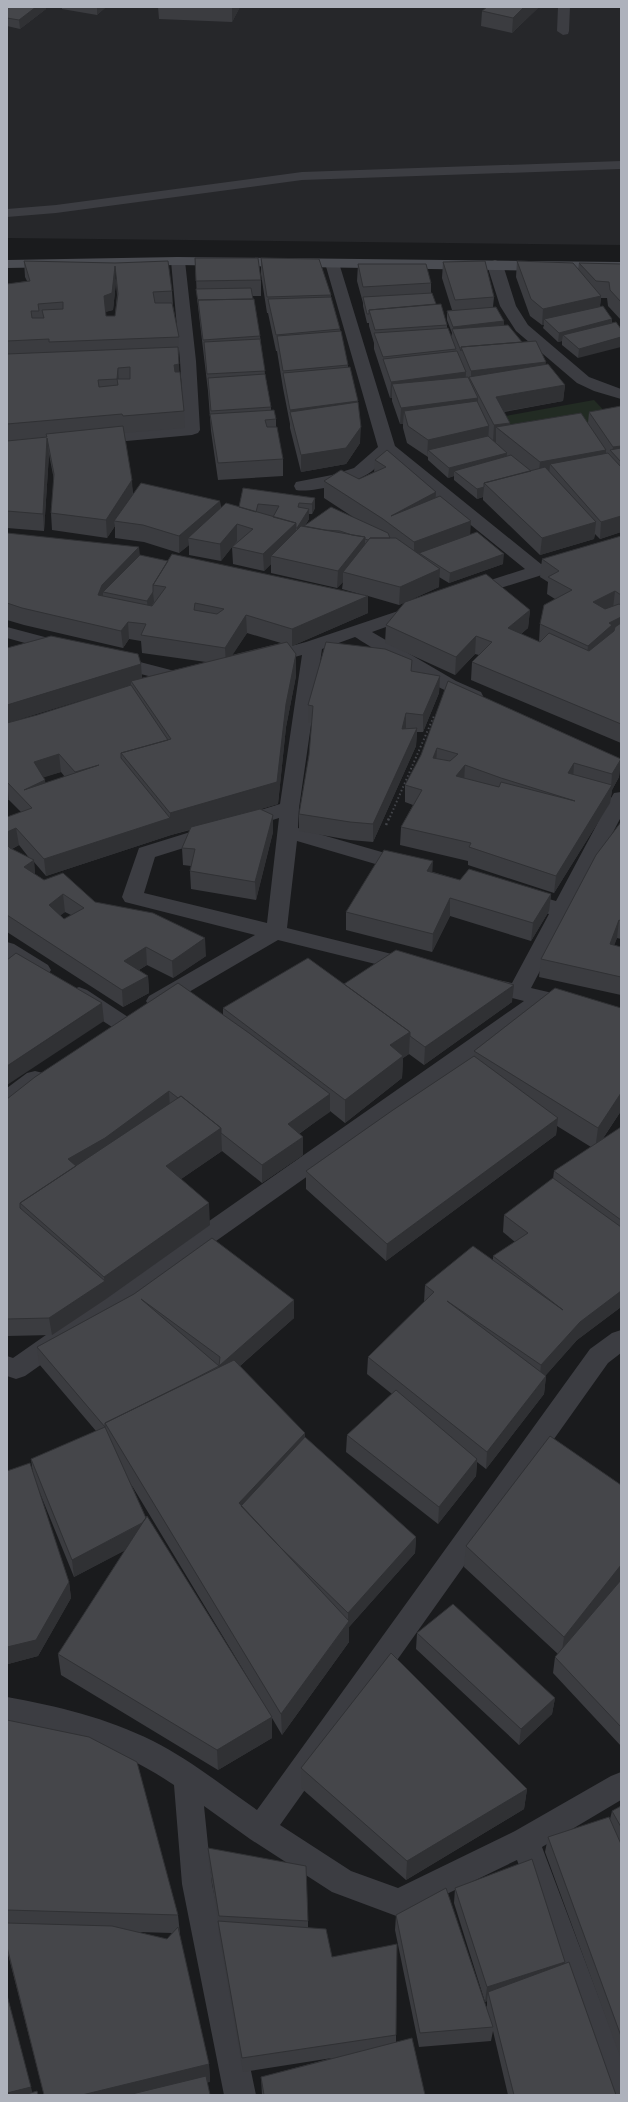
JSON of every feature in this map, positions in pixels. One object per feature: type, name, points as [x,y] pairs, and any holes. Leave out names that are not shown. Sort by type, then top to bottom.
[{"type":"street","points":[[563,31],[564,7]]},
{"type":"street","points":[[7,214],[56,209],[302,176],[621,165]]},
{"type":"street","points":[[76,441],[192,430],[180,361],[178,261]]},
{"type":"street","points":[[7,264],[178,261],[621,267]]},
{"type":"street","points":[[332,263],[387,448],[537,570]]},
{"type":"street","points":[[495,265],[508,306],[522,328],[583,380],[600,388],[621,394]]},
{"type":"street","points":[[302,486],[335,480],[360,472],[387,448]]},
{"type":"street","points":[[246,664],[313,646],[356,630],[537,570],[621,544]]},
{"type":"street","points":[[369,609],[399,616]]},
{"type":"street","points":[[356,630],[448,685],[492,704]]},
{"type":"street","points":[[7,632],[89,654],[194,678],[157,688]]},
{"type":"street","points":[[276,932],[288,832],[288,808],[313,646]]},
{"type":"street","points":[[518,992],[621,798]]},
{"type":"street","points":[[288,808],[146,853],[132,897],[427,970]]},
{"type":"street","points":[[288,832],[425,871]]},
{"type":"street","points":[[501,893],[561,910]]},
{"type":"street","points":[[102,1034],[276,932]]},
{"type":"street","points":[[7,949],[59,983],[132,1016]]},
{"type":"street","points":[[465,979],[621,1017]]},
{"type":"street","points":[[7,1366],[16,1369],[544,998]]},
{"type":"street","points":[[7,1099],[53,1066]]},
{"type":"street","points":[[260,1829],[599,1356],[621,1340]]},
{"type":"street","points":[[7,1710],[33,1715],[98,1732],[142,1751],[187,1776],[260,1829],[342,1882],[399,1903],[525,1841],[621,1785]]},
{"type":"street","points":[[187,1776],[197,1884],[240,2095]]},
{"type":"street","points":[[525,1841],[620,2095]]},
{"type":"path","points":[[372,856],[448,685]]},
{"type":"shaded area","points":[[7,7],[621,7],[621,245],[7,238]]},
{"type":"shaded area","points":[[594,400],[614,421],[512,439],[500,417]]},
{"type":"building","points":[[7,7],[36,7],[19,20],[7,18]]},
{"type":"building","points":[[487,7],[524,7],[513,18],[482,11]]},
{"type":"building","points":[[195,258],[258,258],[261,280],[196,281]]},
{"type":"building","points":[[261,258],[319,259],[331,295],[267,297]]},
{"type":"building","points":[[24,261],[115,263],[168,261],[172,291],[153,292],[155,303],[172,303],[179,337],[49,342],[49,339],[7,341],[7,284],[30,281]],"holes":[[[115,266],[118,294],[115,316],[106,316],[104,296],[112,293]],[[63,302],[63,309],[42,310],[44,318],[32,318],[31,311],[39,311],[38,304]]]},
{"type":"building","points":[[485,261],[494,297],[455,300],[443,262]]},
{"type":"building","points":[[517,261],[573,263],[601,296],[543,309],[531,299]]},
{"type":"building","points":[[579,263],[621,264],[621,302],[610,290],[609,282],[596,281]]},
{"type":"building","points":[[358,264],[426,264],[431,283],[363,287]]},
{"type":"building","points":[[251,288],[253,299],[198,300],[198,302],[196,289]]},
{"type":"building","points":[[432,293],[436,304],[369,310],[369,314],[367,314],[363,297]]},
{"type":"building","points":[[331,297],[340,329],[276,335],[268,299]]},
{"type":"building","points":[[254,299],[260,336],[203,340],[198,300]]},
{"type":"building","points":[[441,304],[447,325],[375,330],[369,310]]},
{"type":"building","points":[[603,306],[612,319],[559,333],[544,319]]},
{"type":"building","points":[[496,307],[504,321],[453,327],[447,311]]},
{"type":"building","points":[[616,322],[621,329],[621,337],[579,349],[563,335]]},
{"type":"building","points":[[508,325],[522,342],[461,347],[461,351],[452,329]]},
{"type":"building","points":[[448,328],[456,349],[383,357],[374,333]]},
{"type":"building","points":[[341,331],[348,365],[283,371],[277,336]]},
{"type":"building","points":[[260,339],[265,371],[207,374],[204,342]]},
{"type":"building","points":[[536,341],[546,362],[471,371],[461,347]]},
{"type":"building","points":[[178,347],[179,364],[174,365],[175,372],[180,372],[184,411],[123,416],[122,414],[7,424],[7,354]],"holes":[[[130,367],[130,379],[117,379],[118,368]],[[117,379],[118,385],[99,387],[98,380]]]},
{"type":"building","points":[[457,351],[466,372],[391,382],[383,359]]},
{"type":"building","points":[[548,364],[565,385],[496,397],[510,423],[494,425],[469,377]]},
{"type":"building","points":[[350,367],[358,401],[290,410],[283,373]]},
{"type":"building","points":[[265,374],[271,407],[211,411],[208,378]]},
{"type":"building","points":[[468,377],[478,398],[401,408],[392,384]]},
{"type":"building","points":[[477,401],[489,426],[428,440],[408,426],[404,411]]},
{"type":"building","points":[[358,402],[361,427],[346,448],[301,455],[290,412]]},
{"type":"building","points":[[621,406],[621,446],[613,447],[589,412]]},
{"type":"building","points":[[274,410],[276,419],[265,420],[267,427],[277,427],[283,459],[218,463],[210,414]]},
{"type":"building","points":[[581,413],[606,450],[540,462],[496,427]]},
{"type":"building","points":[[123,426],[132,480],[106,520],[51,513],[54,474],[47,438],[43,514],[7,511],[7,441],[47,437],[46,434]]},
{"type":"building","points":[[488,436],[507,453],[449,468],[428,450]]},
{"type":"building","points":[[621,448],[621,462],[610,450]]},
{"type":"building","points":[[387,450],[436,492],[391,516],[440,496],[471,521],[414,542],[383,519],[324,481],[341,470],[359,479],[386,467],[375,460]]},
{"type":"building","points":[[608,453],[621,467],[621,516],[601,522],[550,464]]},
{"type":"building","points":[[511,455],[531,471],[484,483],[484,487],[477,489],[454,471]]},
{"type":"building","points":[[545,467],[596,522],[542,538],[484,483]]},
{"type":"building","points":[[141,483],[220,501],[179,536],[143,525],[114,521]]},
{"type":"building","points":[[243,488],[315,498],[312,504],[299,503],[298,507],[309,509],[296,528],[296,523],[273,517],[279,506],[258,504],[256,512],[239,507]]},
{"type":"building","points":[[226,503],[296,523],[263,554],[232,547],[253,529],[237,524],[220,544],[188,538]]},
{"type":"building","points":[[331,507],[388,533],[390,538],[370,538],[368,540],[365,539],[365,537],[340,531],[304,526]]},
{"type":"building","points":[[301,526],[365,537],[338,571],[271,556]]},
{"type":"building","points":[[477,532],[504,554],[450,573],[419,553]]},
{"type":"building","points":[[7,533],[139,547],[102,585],[98,595],[152,606],[166,587],[153,585],[172,554],[368,596],[292,629],[246,615],[225,648],[141,635],[146,624],[128,622],[121,631],[22,608],[7,603]],"holes":[[[195,603],[224,609],[217,614],[194,610]]]},
{"type":"building","points":[[621,536],[621,595],[615,591],[593,602],[605,609],[619,604],[621,605],[621,617],[609,623],[612,625],[588,646],[540,624],[544,605],[572,590],[548,577],[559,571],[542,559]]},
{"type":"building","points":[[370,538],[396,538],[440,569],[400,587],[343,572]]},
{"type":"building","points":[[140,555],[168,561],[153,585],[153,592],[147,601],[103,592]]},
{"type":"building","points":[[486,574],[530,610],[508,628],[540,642],[549,633],[589,651],[614,631],[615,627],[621,623],[621,724],[472,662],[492,642],[476,636],[456,657],[386,625],[405,602]]},
{"type":"building","points":[[51,636],[138,654],[141,664],[7,705],[7,648]]},
{"type":"building","points":[[287,642],[296,654],[286,704],[277,782],[170,813],[121,753],[171,739],[131,681]]},
{"type":"building","points":[[326,642],[385,649],[412,660],[411,671],[440,676],[423,715],[406,713],[402,729],[417,728],[373,824],[299,814],[309,755],[313,706],[308,705]]},
{"type":"building","points":[[448,681],[621,759],[612,774],[574,763],[568,773],[612,785],[556,876],[469,847],[471,843],[401,827],[422,790],[405,785],[421,755]],"holes":[[[437,748],[458,754],[450,761],[433,758]],[[465,765],[501,778],[575,801],[501,782],[499,787],[456,776]]]},
{"type":"building","points":[[131,685],[168,740],[121,753],[121,758],[170,818],[44,859],[16,828],[7,832],[7,817],[32,808],[7,782],[7,723]],"holes":[[[59,754],[75,772],[99,765],[24,790],[45,780],[34,762]]]},
{"type":"building","points":[[260,809],[273,815],[255,882],[190,871],[195,849],[182,848],[191,827]]},
{"type":"building","points":[[621,822],[621,921],[619,920],[610,944],[621,947],[621,977],[541,959],[596,855]]},
{"type":"building","points":[[7,845],[34,860],[24,867],[44,880],[63,873],[95,902],[153,913],[205,938],[172,961],[146,947],[124,961],[148,976],[122,990],[7,915]],"holes":[[[63,894],[84,908],[64,919],[49,905]]]},
{"type":"building","points":[[384,850],[433,861],[427,871],[460,880],[469,869],[551,894],[533,923],[450,898],[433,934],[346,912]]},
{"type":"building","points":[[396,950],[514,985],[425,1047],[410,1036],[410,1032],[344,984]]},
{"type":"building","points":[[16,953],[102,1003],[7,1066],[7,960]]},
{"type":"building","points":[[308,958],[410,1032],[390,1045],[403,1056],[345,1100],[223,1008]]},
{"type":"building","points":[[178,983],[249,1033],[330,1094],[288,1124],[303,1137],[262,1165],[221,1133],[221,1128],[181,1096],[178,1098],[169,1091],[105,1138],[68,1159],[76,1166],[20,1203],[20,1208],[105,1281],[49,1318],[7,1319],[7,1099],[35,1077]]},
{"type":"building","points":[[555,988],[621,1008],[621,1093],[598,1128],[474,1051]]},
{"type":"building","points":[[474,1056],[558,1118],[387,1244],[306,1171]]},
{"type":"building","points":[[181,1096],[221,1128],[166,1166],[209,1203],[104,1277],[20,1203]]},
{"type":"building","points":[[621,1127],[621,1220],[554,1171]]},
{"type":"building","points":[[553,1178],[621,1227],[621,1291],[580,1322],[541,1365],[447,1301],[546,1376],[487,1452],[368,1357],[434,1292],[425,1285],[473,1246],[563,1310],[493,1256],[528,1233],[504,1215]]},
{"type":"building","points":[[212,1238],[294,1300],[219,1366],[105,1423],[105,1427],[37,1347],[134,1294]],"holes":[[[141,1299],[220,1357],[219,1366]]]},
{"type":"building","points":[[234,1360],[305,1433],[239,1503],[349,1621],[281,1714],[105,1423]]},
{"type":"building","points":[[396,1390],[477,1459],[439,1507],[347,1435]]},
{"type":"building","points":[[105,1427],[146,1518],[142,1523],[72,1560],[31,1459]]},
{"type":"building","points":[[550,1436],[621,1485],[621,1565],[564,1637],[466,1546]]},
{"type":"building","points":[[305,1437],[416,1537],[348,1613],[279,1546],[241,1506]]},
{"type":"building","points":[[30,1463],[69,1582],[36,1640],[7,1647],[7,1471]]},
{"type":"building","points":[[147,1516],[272,1717],[217,1750],[58,1654]]},
{"type":"building","points":[[621,1580],[621,1727],[555,1657]]},
{"type":"building","points":[[453,1604],[555,1698],[521,1729],[417,1633]]},
{"type":"building","points":[[391,1653],[527,1789],[407,1861],[301,1768]]},
{"type":"building","points":[[7,1720],[89,1737],[137,1762],[178,1915],[7,1910]]},
{"type":"building","points":[[621,1806],[621,1827],[612,1811]]},
{"type":"building","points":[[609,1817],[621,1844],[621,2036],[548,1837]]},
{"type":"building","points":[[208,1848],[306,1866],[308,1921],[219,1916]]},
{"type":"building","points":[[532,1859],[565,1962],[487,1987],[455,1888]]},
{"type":"building","points":[[446,1888],[493,2027],[420,2033],[396,1915]]},
{"type":"building","points":[[218,1921],[326,1929],[332,1957],[397,1944],[396,2035],[242,2058]]},
{"type":"building","points":[[7,1923],[112,1926],[167,1939],[178,1927],[209,2064],[82,2095],[44,2095],[7,1947]]},
{"type":"building","points":[[569,1962],[616,2095],[514,2095],[488,1992]]},
{"type":"building","points":[[7,1995],[31,2087],[7,2093]]},
{"type":"building","points":[[412,2038],[425,2095],[264,2095],[261,2077]]},
{"type":"building","points":[[206,2076],[210,2095],[128,2095]]},
{"type":"building","points":[[37,2091],[38,2095],[24,2095]]}]
